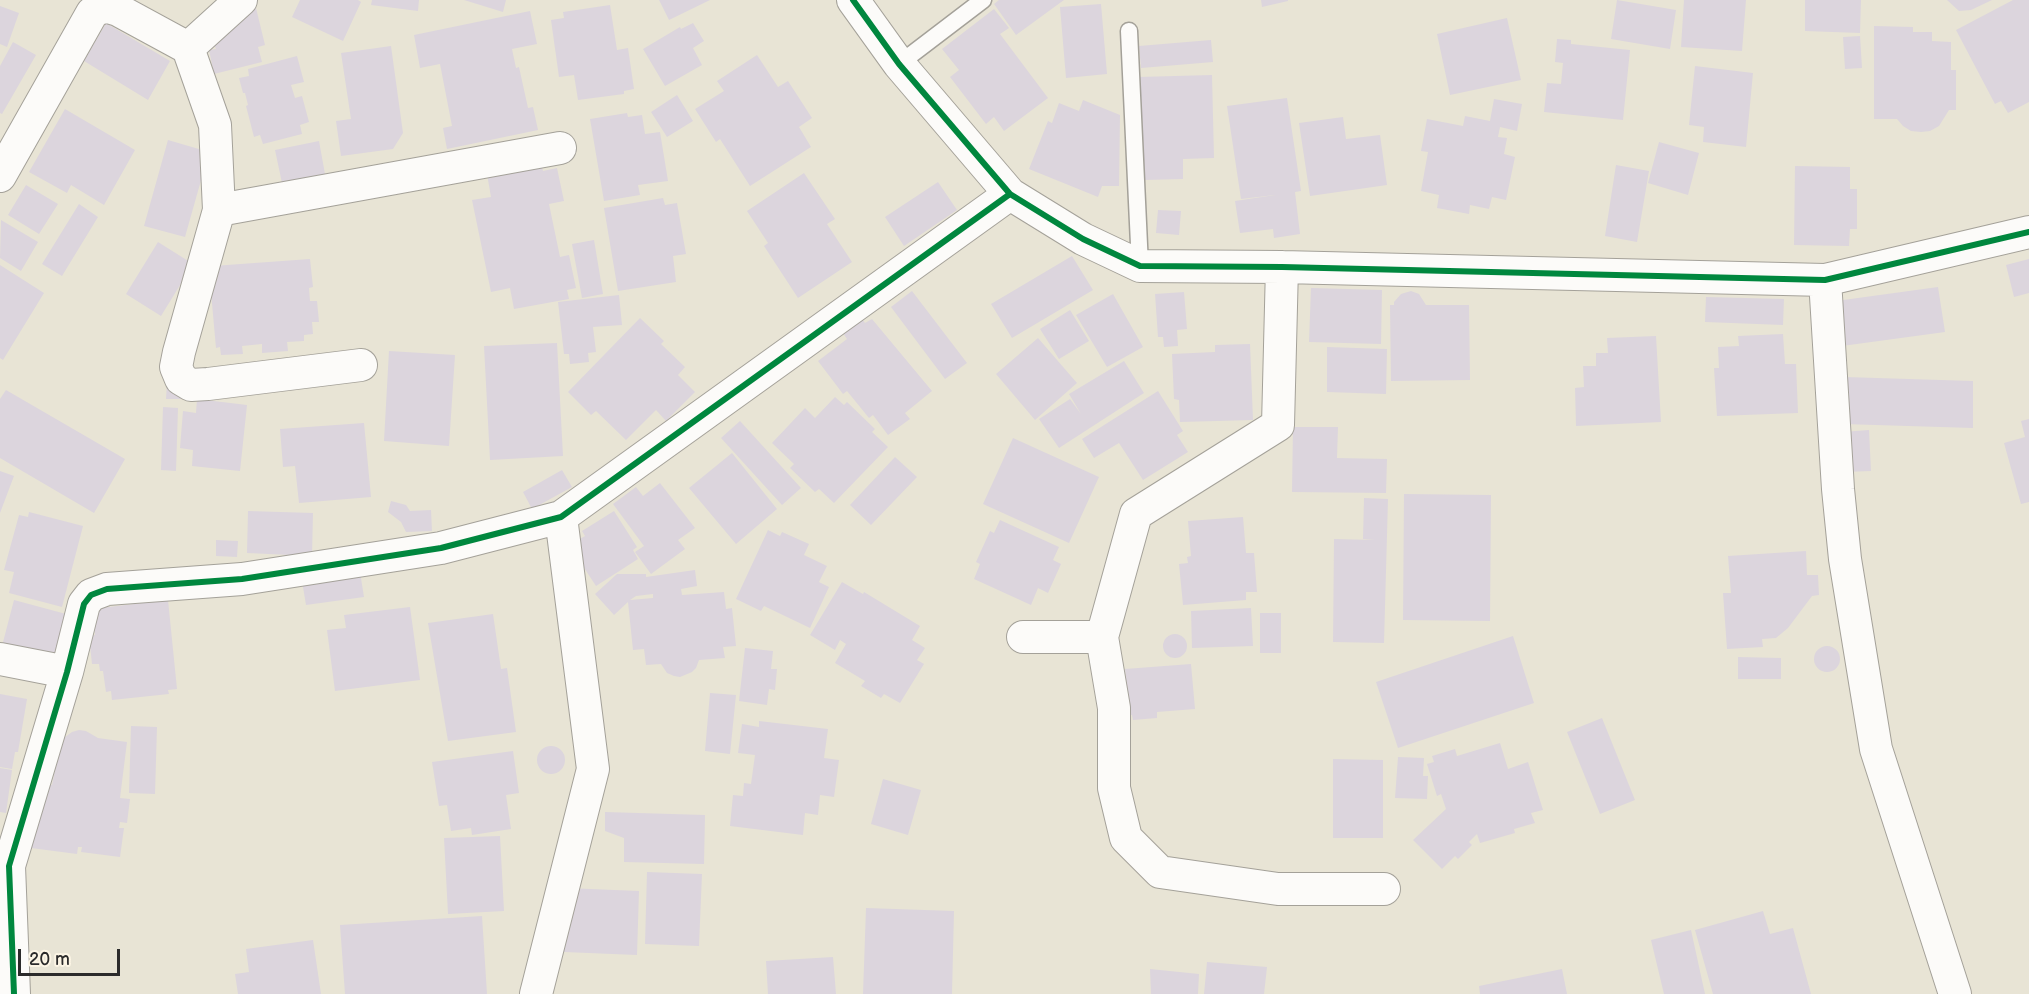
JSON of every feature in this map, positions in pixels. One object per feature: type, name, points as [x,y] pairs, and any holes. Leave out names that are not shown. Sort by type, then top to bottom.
[{"type":"street","points":[[188,48],[242,0]]},
{"type":"street","points":[[853,0],[899,64],[1010,194],[1083,239],[1140,266],[1282,267],[1825,280],[2029,232]]},
{"type":"street","points":[[0,176],[92,13],[100,8],[108,7],[188,48],[215,125],[219,210],[179,352],[176,367],[181,379],[191,385],[208,384],[361,365]]},
{"type":"street","points":[[219,210],[560,148]]},
{"type":"street","points":[[14,994],[9,866],[67,672],[84,604],[91,595],[107,589],[242,579],[441,548],[561,517],[1010,194]]},
{"type":"street","points":[[1282,267],[1278,425],[1136,514],[1102,637],[1114,708],[1114,788],[1126,837],[1160,872],[1278,889],[1384,889]]},
{"type":"street","points":[[1825,280],[1845,560],[1876,749],[1955,994]]},
{"type":"street","points":[[536,994],[593,769],[561,517]]},
{"type":"street","points":[[1023,637],[1102,637]]},
{"type":"street","points":[[0,659],[67,672]]},
{"type":"lane","points":[[899,64],[982,0]]},
{"type":"lane","points":[[1129,31],[1140,266]]},
{"type":"building","points":[[300,0],[358,0],[361,2],[343,41],[292,17]]},
{"type":"building","points":[[372,0],[419,0],[418,11],[371,5]]},
{"type":"building","points":[[464,0],[506,0],[503,12]]},
{"type":"building","points":[[659,0],[710,0],[669,20]]},
{"type":"building","points":[[999,0],[1064,0],[1016,35],[994,4]]},
{"type":"building","points":[[1261,0],[1288,0],[1288,1],[1262,7]]},
{"type":"building","points":[[1617,0],[1676,10],[1670,49],[1611,39]]},
{"type":"building","points":[[1684,0],[1746,0],[1742,51],[1681,47]]},
{"type":"building","points":[[1805,0],[1861,0],[1860,33],[1805,31]]},
{"type":"building","points":[[1947,0],[1992,0],[1971,10],[1959,11]]},
{"type":"building","points":[[2013,0],[2029,0],[2029,102],[2008,113],[2001,101],[1995,104],[1956,30]]},
{"type":"building","points":[[1101,4],[1107,74],[1066,78],[1060,7]]},
{"type":"building","points":[[610,5],[617,50],[628,48],[634,89],[624,91],[624,94],[578,100],[574,75],[559,77],[551,20],[564,18],[563,12]]},
{"type":"building","points":[[0,6],[19,13],[7,47],[0,44]]},
{"type":"building","points":[[256,8],[265,45],[258,47],[262,62],[214,74],[209,50],[216,49],[211,37]]},
{"type":"building","points":[[994,9],[1009,28],[1000,34],[1048,98],[1004,131],[994,117],[986,124],[950,77],[959,70],[942,49]]},
{"type":"building","points":[[530,11],[537,44],[512,49],[516,68],[519,67],[528,108],[533,107],[538,130],[447,149],[443,128],[452,126],[440,64],[420,68],[414,35]]},
{"type":"building","points":[[1507,18],[1521,80],[1450,95],[1437,34]]},
{"type":"building","points":[[106,23],[170,61],[148,100],[84,61]]},
{"type":"building","points":[[693,23],[704,41],[693,48],[702,65],[665,86],[643,49],[680,27],[681,29]]},
{"type":"building","points":[[1874,26],[1913,27],[1913,32],[1932,32],[1932,41],[1951,42],[1951,70],[1956,70],[1956,110],[1949,110],[1939,126],[1930,131],[1911,131],[1897,119],[1874,119]]},
{"type":"building","points":[[1860,36],[1862,68],[1845,69],[1843,37]]},
{"type":"building","points":[[1557,39],[1571,40],[1571,44],[1630,50],[1623,120],[1544,112],[1547,83],[1561,84],[1563,63],[1555,62]]},
{"type":"building","points":[[1211,40],[1213,62],[1141,68],[1139,46]]},
{"type":"building","points":[[13,42],[36,55],[2,114],[0,113],[0,66]]},
{"type":"building","points":[[391,46],[403,133],[393,149],[341,156],[336,121],[351,119],[341,53]]},
{"type":"building","points":[[757,55],[778,87],[788,81],[812,118],[799,127],[811,147],[750,186],[720,139],[716,142],[695,109],[724,91],[717,81]]},
{"type":"building","points":[[297,56],[304,82],[291,85],[295,98],[302,96],[309,122],[300,125],[302,134],[263,144],[260,135],[254,137],[245,93],[243,93],[239,78],[249,76],[248,69]]},
{"type":"building","points":[[1695,66],[1753,73],[1746,147],[1703,142],[1704,127],[1689,125]]},
{"type":"building","points":[[1212,75],[1214,158],[1183,159],[1183,179],[1144,180],[1144,161],[1140,161],[1138,77]]},
{"type":"building","points":[[677,95],[693,121],[667,137],[651,112]]},
{"type":"building","points":[[1287,98],[1301,191],[1295,192],[1300,234],[1274,238],[1273,229],[1240,233],[1235,201],[1275,195],[1241,199],[1227,106]]},
{"type":"building","points":[[1494,99],[1522,104],[1517,131],[1500,127],[1498,137],[1507,138],[1504,154],[1515,157],[1506,200],[1492,197],[1489,209],[1470,205],[1469,214],[1437,208],[1439,195],[1421,191],[1428,152],[1421,151],[1427,119],[1463,126],[1465,116],[1490,121]]},
{"type":"building","points":[[1083,100],[1120,115],[1119,186],[1102,186],[1098,197],[1029,169],[1048,121],[1052,123],[1059,103],[1079,111]]},
{"type":"building","points":[[65,109],[135,150],[104,205],[71,185],[67,193],[29,172]]},
{"type":"building","points":[[627,113],[628,117],[642,115],[645,134],[660,132],[668,181],[638,185],[640,195],[604,201],[590,119]]},
{"type":"building","points":[[1343,117],[1346,139],[1380,135],[1387,185],[1310,196],[1299,123]]},
{"type":"building","points":[[168,140],[209,152],[185,237],[144,226]]},
{"type":"building","points":[[319,141],[325,174],[282,183],[275,150]]},
{"type":"building","points":[[1659,142],[1699,153],[1688,195],[1648,183]]},
{"type":"building","points":[[541,164],[543,171],[557,168],[564,201],[549,204],[560,257],[569,255],[576,288],[567,290],[569,299],[514,309],[510,288],[491,292],[472,200],[491,197],[487,174]]},
{"type":"building","points":[[1616,165],[1649,171],[1637,242],[1605,236]]},
{"type":"building","points":[[1795,166],[1850,167],[1850,189],[1857,189],[1857,229],[1850,229],[1849,246],[1794,245]]},
{"type":"building","points":[[804,173],[835,219],[827,224],[852,262],[798,298],[764,246],[768,243],[747,211]]},
{"type":"building","points":[[938,182],[957,210],[904,246],[885,217]]},
{"type":"building","points":[[26,185],[58,204],[39,234],[8,215]]},
{"type":"building","points":[[663,198],[665,205],[677,203],[686,254],[673,256],[676,282],[618,291],[604,208]]},
{"type":"building","points":[[79,204],[98,217],[62,276],[42,264]]},
{"type":"building","points":[[1158,210],[1181,211],[1179,235],[1156,233]]},
{"type":"building","points":[[1,220],[38,242],[21,271],[0,258]]},
{"type":"building","points":[[594,240],[603,294],[582,298],[572,244]]},
{"type":"building","points":[[158,242],[193,264],[161,316],[126,294]]},
{"type":"building","points":[[1072,256],[1093,290],[1012,338],[991,304]]},
{"type":"building","points":[[310,259],[313,287],[309,288],[310,301],[317,301],[319,322],[312,322],[313,334],[304,335],[304,341],[287,342],[288,351],[262,353],[262,344],[242,346],[243,354],[221,355],[220,347],[216,348],[210,281],[213,266]]},
{"type":"building","points":[[2029,259],[2029,293],[2014,297],[2006,265]]},
{"type":"building","points":[[0,265],[44,293],[3,360],[0,358]]},
{"type":"building","points":[[1938,287],[1945,332],[1842,346],[1836,301]]},
{"type":"building","points":[[1311,288],[1382,290],[1381,344],[1309,342]]},
{"type":"building","points":[[912,291],[967,363],[945,379],[891,307]]},
{"type":"building","points":[[1411,291],[1419,294],[1426,305],[1469,305],[1470,380],[1391,381],[1390,305],[1394,305],[1401,294]]},
{"type":"building","points":[[1184,292],[1187,329],[1177,330],[1178,346],[1164,347],[1163,337],[1158,337],[1155,294]]},
{"type":"building","points":[[1113,294],[1143,347],[1107,367],[1076,315]]},
{"type":"building","points":[[619,295],[622,325],[593,327],[596,352],[588,353],[589,362],[570,364],[569,354],[564,354],[558,302]]},
{"type":"building","points":[[1706,297],[1784,299],[1783,325],[1705,322]]},
{"type":"building","points":[[1070,310],[1089,341],[1059,359],[1040,329]]},
{"type":"building","points":[[640,318],[664,341],[661,344],[685,367],[678,375],[695,392],[666,421],[656,410],[626,440],[596,411],[591,415],[568,392]]},
{"type":"building","points":[[862,319],[865,323],[872,319],[932,391],[905,413],[910,419],[888,435],[873,415],[869,418],[847,391],[843,394],[818,361],[847,339],[843,333]]},
{"type":"building","points":[[1783,334],[1785,364],[1796,364],[1798,413],[1717,416],[1714,368],[1719,368],[1718,347],[1739,346],[1738,336]]},
{"type":"building","points":[[1656,336],[1661,422],[1576,426],[1575,388],[1584,387],[1583,366],[1596,366],[1596,353],[1608,353],[1607,338]]},
{"type":"building","points":[[1038,338],[1077,383],[1035,420],[996,374]]},
{"type":"building","points":[[557,343],[563,456],[490,460],[484,346]]},
{"type":"building","points":[[1250,344],[1253,420],[1180,422],[1179,400],[1174,399],[1172,354],[1215,352],[1215,345]]},
{"type":"building","points":[[1327,347],[1387,349],[1386,394],[1327,392]]},
{"type":"building","points":[[389,351],[455,355],[449,446],[384,441]]},
{"type":"building","points":[[1124,361],[1144,393],[1059,448],[1039,419],[1070,399],[1081,414],[1069,394]]},
{"type":"building","points":[[1845,377],[1973,381],[1973,428],[1843,424]]},
{"type":"building","points":[[167,383],[183,384],[183,399],[166,399]]},
{"type":"building","points":[[6,390],[125,459],[94,513],[0,458],[0,399]]},
{"type":"building","points":[[1158,391],[1183,431],[1177,435],[1188,452],[1143,480],[1119,443],[1094,458],[1082,439]]},
{"type":"building","points":[[835,397],[844,405],[847,402],[875,429],[872,432],[888,447],[834,503],[819,489],[815,492],[790,468],[794,464],[772,443],[805,408],[815,418]]},
{"type":"building","points":[[197,399],[247,405],[240,471],[192,466],[193,450],[180,448],[183,411],[196,413]]},
{"type":"building","points":[[163,407],[178,408],[176,471],[161,470]]},
{"type":"building","points":[[2029,419],[2029,502],[2021,504],[2004,443],[2025,437],[2021,421]]},
{"type":"building","points":[[740,421],[801,488],[782,505],[721,438]]},
{"type":"building","points":[[364,423],[371,497],[299,503],[295,466],[283,467],[280,429]]},
{"type":"building","points":[[1293,427],[1338,427],[1337,458],[1387,459],[1386,493],[1292,492]]},
{"type":"building","points":[[1869,430],[1871,471],[1845,472],[1843,432]]},
{"type":"building","points":[[1013,438],[1099,477],[1069,543],[983,504]]},
{"type":"building","points":[[732,453],[777,509],[736,544],[689,488]]},
{"type":"building","points":[[895,457],[917,477],[871,525],[850,505]]},
{"type":"building","points":[[562,470],[572,487],[532,509],[523,492]]},
{"type":"building","points":[[0,471],[14,476],[0,513]]},
{"type":"building","points":[[660,483],[695,528],[678,540],[685,549],[651,574],[635,552],[644,546],[613,504],[636,487],[643,496]]},
{"type":"building","points":[[1404,494],[1491,495],[1490,621],[1403,620]]},
{"type":"building","points":[[1364,498],[1388,499],[1384,643],[1333,642],[1334,539],[1375,540],[1363,539]]},
{"type":"building","points":[[391,501],[406,505],[410,511],[431,510],[432,531],[406,532],[401,522],[388,512]]},
{"type":"building","points":[[248,511],[313,513],[312,556],[247,553]]},
{"type":"building","points":[[614,511],[637,547],[633,550],[638,559],[596,586],[569,545],[585,536],[582,531]]},
{"type":"building","points":[[29,512],[83,526],[62,607],[9,593],[14,572],[4,570],[19,515],[28,517]]},
{"type":"building","points":[[1243,517],[1246,553],[1254,553],[1257,592],[1246,592],[1246,600],[1183,605],[1179,564],[1188,563],[1187,557],[1191,556],[1188,521]]},
{"type":"building","points":[[1000,520],[1059,547],[1053,560],[1061,564],[1048,593],[1038,588],[1031,605],[974,579],[980,564],[976,562],[990,531],[994,533]]},
{"type":"building","points":[[768,530],[780,536],[782,532],[809,544],[804,555],[827,566],[819,582],[829,587],[810,628],[764,606],[761,611],[736,599]]},
{"type":"building","points":[[216,540],[238,541],[237,557],[216,556]]},
{"type":"building","points":[[1806,551],[1807,575],[1818,575],[1819,595],[1812,596],[1788,628],[1776,638],[1762,639],[1763,647],[1727,649],[1723,593],[1731,593],[1728,556]]},
{"type":"building","points":[[695,570],[697,586],[681,589],[682,595],[724,592],[726,609],[732,608],[736,646],[723,647],[725,658],[699,660],[692,672],[680,677],[667,673],[661,664],[646,665],[644,649],[633,650],[628,602],[614,615],[595,594],[617,574],[646,574],[646,577]],"holes":[[[653,594],[653,598],[630,600],[636,596]]]},
{"type":"building","points":[[360,572],[364,597],[306,605],[302,581]]},
{"type":"building","points":[[842,582],[863,594],[864,592],[920,626],[912,640],[925,648],[917,660],[924,664],[900,703],[884,694],[881,698],[861,686],[865,681],[835,663],[846,644],[840,640],[835,650],[810,635]]},
{"type":"building","points":[[14,600],[66,614],[54,660],[2,646]]},
{"type":"building","points":[[168,600],[177,689],[168,690],[169,694],[112,700],[111,691],[106,692],[103,671],[100,671],[99,664],[92,664],[89,636],[95,635],[92,609]]},
{"type":"building","points":[[410,607],[420,680],[335,691],[327,630],[346,628],[344,615]]},
{"type":"building","points":[[1251,608],[1253,646],[1192,648],[1191,611]]},
{"type":"building","points":[[1260,613],[1281,613],[1281,653],[1260,653]]},
{"type":"building","points":[[493,614],[501,669],[507,668],[516,732],[448,741],[428,623]]},
{"type":"building","points":[[1175,634],[1183,638],[1187,646],[1183,654],[1175,658],[1167,654],[1163,646],[1167,638]]},
{"type":"building","points":[[1513,636],[1534,703],[1398,748],[1376,682]]},
{"type":"building","points":[[1827,646],[1836,650],[1840,659],[1836,668],[1827,672],[1818,668],[1814,659],[1818,650]]},
{"type":"building","points":[[745,648],[773,651],[771,669],[777,669],[775,690],[769,689],[767,705],[739,701]]},
{"type":"building","points":[[1738,657],[1781,658],[1781,679],[1738,679]]},
{"type":"building","points":[[1191,664],[1195,709],[1157,712],[1157,718],[1133,720],[1132,715],[1129,715],[1125,669]]},
{"type":"building","points":[[710,693],[736,695],[730,754],[705,751]]},
{"type":"building","points":[[0,694],[27,699],[18,752],[15,752],[12,769],[0,767]]},
{"type":"building","points":[[1602,718],[1635,800],[1600,814],[1567,732]]},
{"type":"building","points":[[759,721],[828,729],[824,758],[839,760],[834,797],[820,795],[818,815],[805,813],[803,835],[730,826],[733,795],[743,796],[744,783],[751,784],[755,755],[738,753],[742,724],[759,727]]},
{"type":"building","points":[[131,726],[157,727],[155,794],[129,793]]},
{"type":"building","points":[[79,730],[98,738],[127,742],[120,798],[130,799],[127,823],[120,822],[119,828],[124,828],[120,857],[81,852],[82,847],[78,847],[77,854],[31,848],[39,784],[52,785],[61,740]]},
{"type":"building","points":[[1500,743],[1508,769],[1528,762],[1543,810],[1531,813],[1535,823],[1514,829],[1515,833],[1480,843],[1477,834],[1469,842],[1472,845],[1458,859],[1455,856],[1442,869],[1413,840],[1446,809],[1441,794],[1437,796],[1427,764],[1434,762],[1432,756],[1455,749],[1457,756]]},
{"type":"building","points":[[551,746],[561,750],[565,760],[561,770],[551,774],[541,770],[537,760],[541,750]]},
{"type":"building","points":[[513,751],[519,793],[506,795],[511,829],[472,835],[471,828],[451,831],[447,805],[439,806],[432,762]]},
{"type":"building","points":[[1398,757],[1424,758],[1423,776],[1428,776],[1427,799],[1395,798]]},
{"type":"building","points":[[1333,759],[1383,760],[1383,838],[1333,838]]},
{"type":"building","points":[[0,768],[12,770],[6,813],[0,812]]},
{"type":"building","points":[[883,779],[921,790],[908,835],[871,824]]},
{"type":"building","points":[[605,812],[705,815],[704,864],[624,862],[624,838],[605,831]]},
{"type":"building","points":[[500,836],[504,911],[448,914],[444,838]]},
{"type":"building","points":[[647,872],[702,874],[699,946],[645,944]]},
{"type":"building","points":[[566,888],[639,891],[637,955],[564,952]]},
{"type":"building","points":[[866,908],[954,911],[952,994],[863,994]]},
{"type":"building","points":[[1763,911],[1770,934],[1793,928],[1811,994],[1713,994],[1695,930]]},
{"type":"building","points":[[482,916],[487,994],[345,994],[340,925]]},
{"type":"building","points":[[1691,930],[1705,994],[1664,994],[1651,940]]},
{"type":"building","points":[[313,940],[321,994],[238,994],[235,974],[249,972],[246,949]]},
{"type":"building","points":[[833,957],[836,994],[768,994],[766,961]]},
{"type":"building","points":[[1207,962],[1267,967],[1264,994],[1204,994]]},
{"type":"building","points":[[1150,969],[1199,974],[1198,994],[1151,994]]},
{"type":"building","points":[[1562,969],[1567,994],[1480,994],[1479,986]]},
{"type":"cycle path","points":[[853,0],[899,64],[1010,194],[1083,239],[1140,266],[1282,267],[1825,280],[2029,232]]},
{"type":"cycle path","points":[[14,994],[9,866],[67,672],[84,604],[91,595],[107,589],[242,579],[441,548],[561,517],[1010,194]]}]
